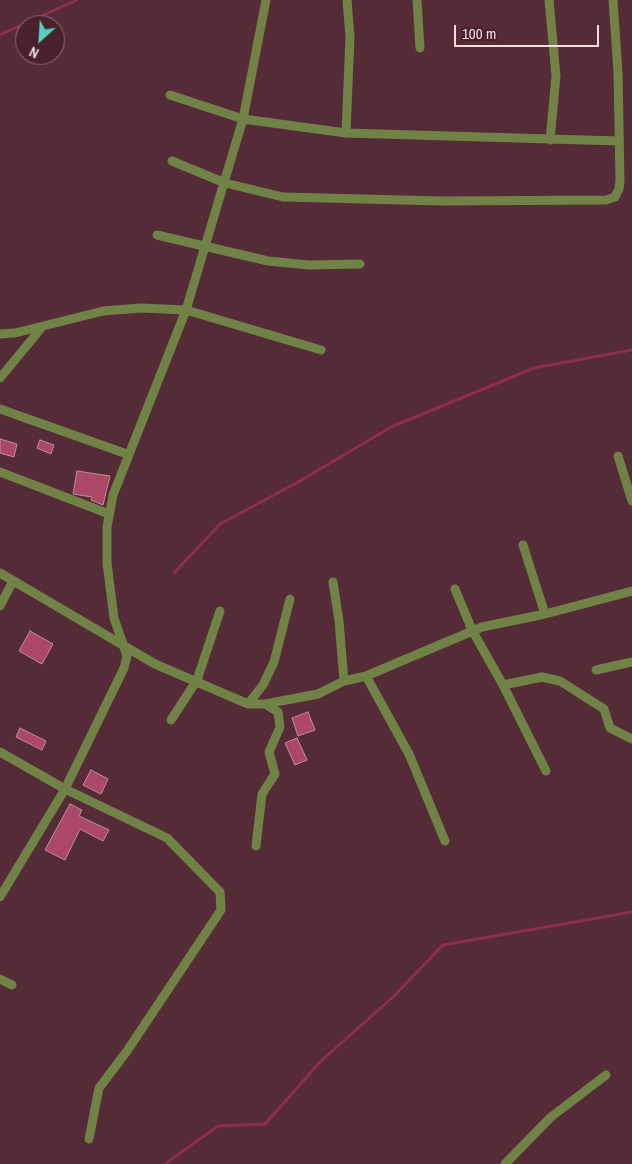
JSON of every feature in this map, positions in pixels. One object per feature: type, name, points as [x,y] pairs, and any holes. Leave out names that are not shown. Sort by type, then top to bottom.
[{"type":"street","points":[[0,897],[65,789],[124,668],[127,656],[114,618],[107,563],[107,528],[113,495],[127,454],[186,310],[206,246],[243,119],[266,0]]},
{"type":"street","points":[[346,133],[350,37],[347,0]]},
{"type":"street","points":[[417,0],[420,48]]},
{"type":"street","points":[[549,0],[556,76],[550,140]]},
{"type":"street","points":[[172,161],[225,183],[283,197],[443,201],[606,200],[615,197],[619,188],[619,141],[618,72],[613,0]]},
{"type":"street","points":[[170,95],[243,119],[346,133],[619,141]]},
{"type":"street","points":[[157,235],[268,261],[309,265],[360,264]]},
{"type":"street","points":[[0,334],[43,326],[103,311],[141,308],[186,310],[321,350]]},
{"type":"street","points":[[0,378],[43,326]]},
{"type":"street","points":[[0,409],[127,454]]},
{"type":"street","points":[[618,456],[632,501]]},
{"type":"street","points":[[0,472],[109,514]]},
{"type":"street","points":[[523,545],[545,614]]},
{"type":"street","points":[[0,573],[156,664],[197,680],[248,704],[265,704],[318,694],[344,681],[366,676],[472,630],[545,614],[632,591]]},
{"type":"street","points":[[0,606],[13,581]]},
{"type":"street","points":[[333,582],[344,681]]},
{"type":"street","points":[[455,589],[472,630],[503,685],[546,771]]},
{"type":"street","points":[[248,704],[263,684],[274,662],[290,599]]},
{"type":"street","points":[[171,720],[197,680],[220,611]]},
{"type":"street","points":[[596,670],[632,662]]},
{"type":"street","points":[[366,676],[409,754],[445,841]]},
{"type":"street","points":[[503,685],[542,677],[560,681],[604,709],[610,728],[632,739]]},
{"type":"street","points":[[256,846],[262,794],[275,774],[269,752],[280,727],[278,712],[265,704]]},
{"type":"street","points":[[0,752],[65,789],[167,838],[220,892],[221,910],[127,1051],[99,1088],[89,1138]]},
{"type":"street","points":[[0,979],[12,985]]},
{"type":"street","points":[[505,1164],[551,1117],[606,1075]]},
{"type":"building","points":[[0,439],[17,444],[14,457],[0,453]]},
{"type":"building","points":[[40,440],[54,445],[51,454],[37,448]]},
{"type":"building","points":[[77,471],[110,476],[103,505],[91,500],[92,497],[73,494]]},
{"type":"building","points":[[30,631],[53,644],[42,664],[19,651]]},
{"type":"building","points":[[308,712],[315,730],[298,736],[292,718]]},
{"type":"building","points":[[20,728],[46,741],[42,750],[16,737]]},
{"type":"building","points":[[297,738],[307,760],[295,765],[285,743]]},
{"type":"building","points":[[91,770],[108,779],[101,794],[83,785]]},
{"type":"building","points":[[70,804],[82,810],[79,816],[109,830],[103,841],[80,829],[65,860],[45,850]]},
{"type":"waterway","points":[[0,35],[77,0]]},
{"type":"waterway","points":[[174,573],[220,524],[300,481],[391,427],[534,368],[632,350]]},
{"type":"waterway","points":[[165,1164],[218,1126],[265,1124],[321,1061],[393,997],[443,945],[632,912]]}]
